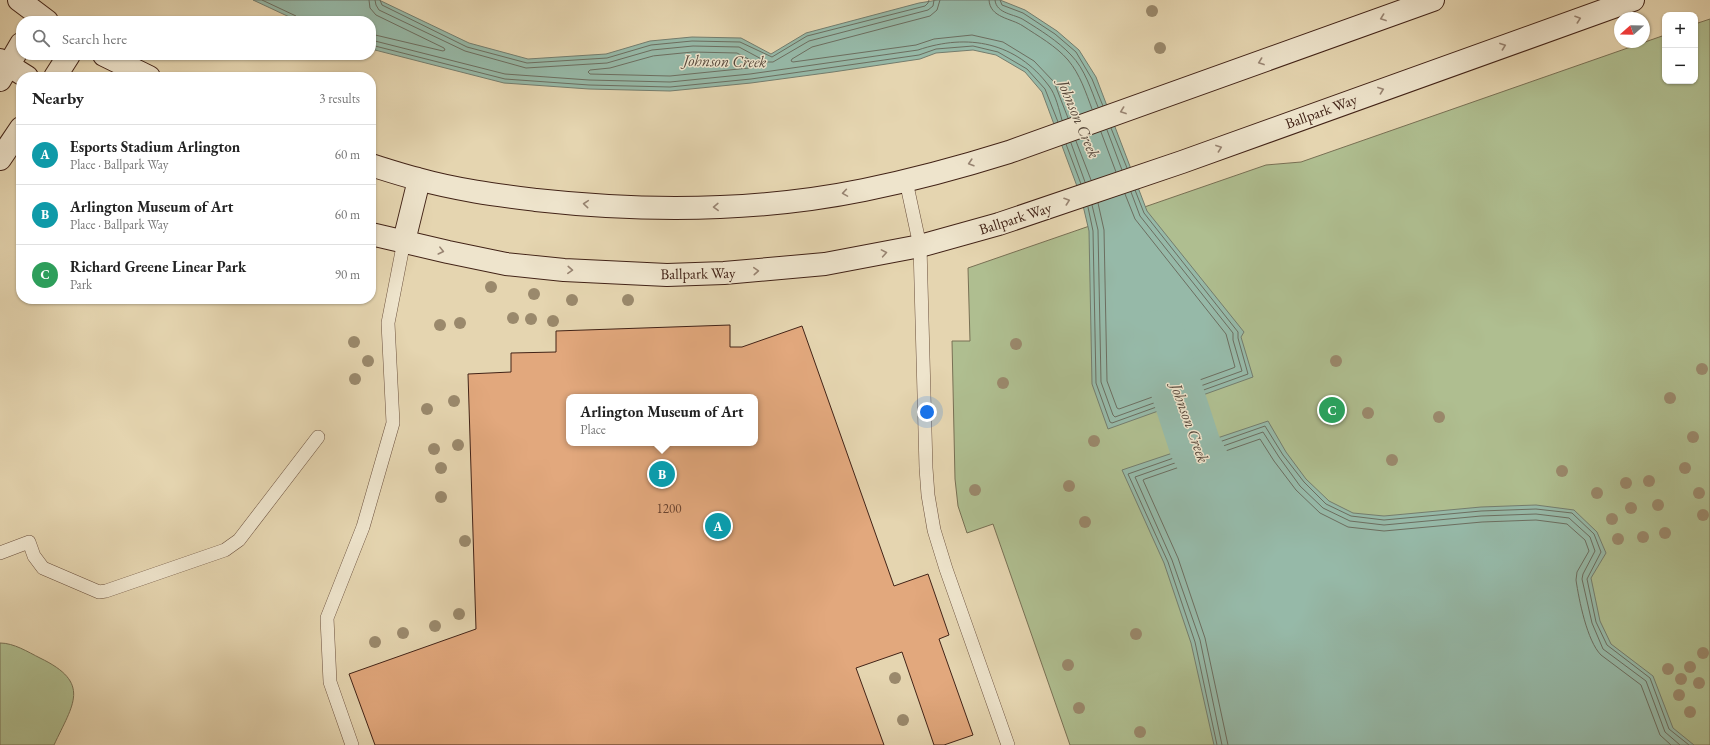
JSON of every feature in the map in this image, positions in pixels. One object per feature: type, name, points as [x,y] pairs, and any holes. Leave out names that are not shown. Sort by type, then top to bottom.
[{"type":"main road","points":[[19,0],[37,16]]},
{"type":"main road","points":[[376,167],[419,180],[492,194],[551,201],[642,208],[729,207],[778,203],[863,190],[938,173],[1009,152],[1433,0]]},
{"type":"main road","name":"Ballpark Way","points":[[376,235],[506,264],[571,270],[667,275],[724,273],[817,265],[920,246],[963,235],[1030,214],[1182,162],[1632,0]]},
{"type":"main road","points":[[16,51],[3,68],[16,73]]},
{"type":"main road","points":[[58,72],[66,60]]},
{"type":"main road","points":[[114,60],[139,72]]},
{"type":"main road","points":[[0,159],[16,135]]},
{"type":"main road","points":[[404,241],[419,180]]},
{"type":"lane","points":[[906,181],[920,246],[926,468],[934,530],[946,569],[1008,745]]},
{"type":"lane","points":[[352,745],[330,682],[327,618],[363,527],[393,423],[388,323],[404,241]]},
{"type":"lane","points":[[0,552],[29,542],[37,562],[43,568],[99,592],[106,591],[225,550],[239,540],[318,437]]},
{"type":"shaded area","points":[[1710,19],[1710,745],[1070,745],[993,524],[967,533],[958,506],[955,479],[952,341],[970,341],[968,268],[1266,165],[1301,162],[1628,48],[1650,48],[1650,40],[1662,36],[1662,84],[1698,84],[1698,23]]},
{"type":"shaded area","points":[[0,643],[10,644],[21,648],[56,667],[67,676],[72,686],[74,696],[72,706],[54,745],[0,745]]},
{"type":"water","points":[[253,0],[379,0],[469,43],[528,59],[606,54],[650,41],[692,37],[741,38],[771,54],[806,33],[919,3],[938,0],[1000,0],[1025,10],[1057,31],[1079,50],[1096,77],[1147,211],[1244,332],[1241,337],[1253,377],[1108,429],[1092,384],[1089,231],[1081,197],[1042,92],[1025,72],[996,55],[973,50],[936,53],[920,59],[833,72],[751,83],[670,91],[589,89],[504,83],[376,50],[376,16],[287,16]]},
{"type":"water","points":[[1268,421],[1286,452],[1306,479],[1329,501],[1353,513],[1384,516],[1481,507],[1536,505],[1574,510],[1597,532],[1606,553],[1591,578],[1600,621],[1611,644],[1653,676],[1673,728],[1694,745],[1214,745],[1191,643],[1164,563],[1122,470]]},
{"type":"building","points":[[730,325],[730,347],[742,347],[802,326],[894,586],[928,574],[949,635],[939,639],[973,735],[944,745],[934,745],[902,652],[856,668],[884,745],[375,745],[349,674],[476,629],[468,374],[511,372],[511,353],[556,352],[556,331]]},
{"type":"waterway","name":"Johnson Creek","points":[[1159,336],[1195,446],[1228,509]]},
{"type":"place","name":"Richard Greene Linear Park","points":[[1332,410]]},
{"type":"place","name":"Arlington Museum of Art","points":[[662,474]]},
{"type":"place","name":"Esports Stadium Arlington","points":[[718,526]]}]
